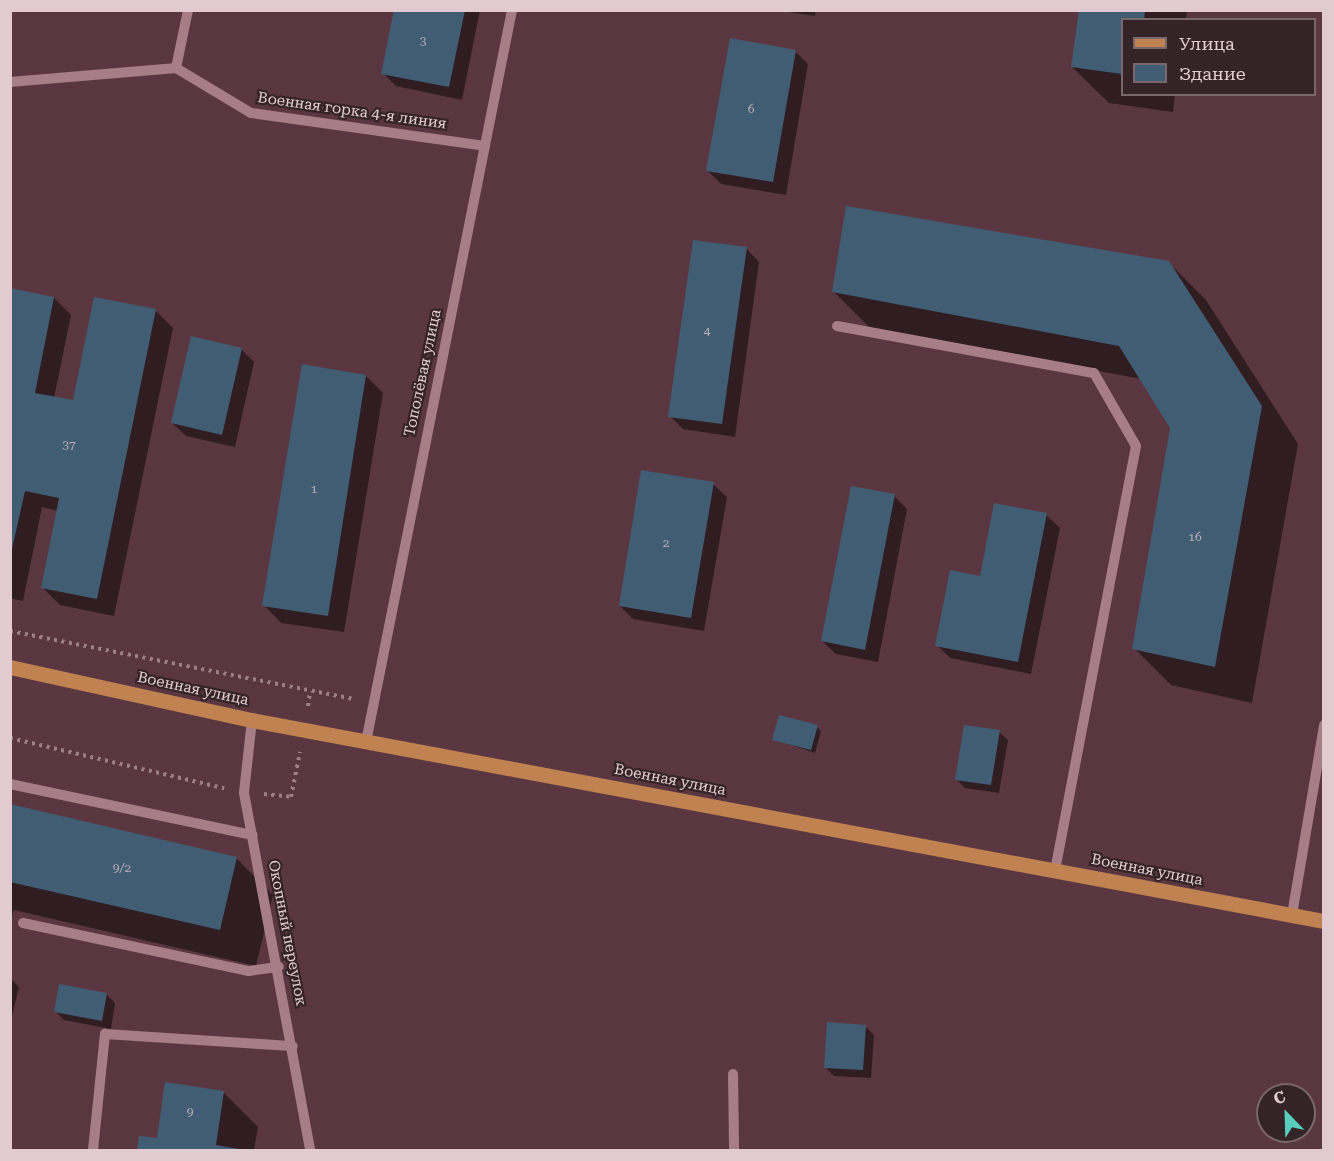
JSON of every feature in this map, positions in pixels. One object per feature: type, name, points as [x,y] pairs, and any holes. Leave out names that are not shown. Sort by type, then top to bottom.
[{"type":"main road","name":"Военная улица","points":[[10,667],[252,720],[1323,921]]},
{"type":"street","points":[[10,82],[176,68],[188,10]]},
{"type":"street","name":"Тополёвая улица","points":[[366,742],[371,703],[512,10]]},
{"type":"street","name":"Военная горка 4-я линия","points":[[176,68],[251,113],[485,146]]},
{"type":"street","points":[[837,327],[1094,373],[1136,446],[1055,871]]},
{"type":"street","name":"Окопный переулок","points":[[252,720],[244,793],[294,1046],[310,1150]]},
{"type":"street","points":[[1292,915],[1323,724]]},
{"type":"street","points":[[10,784],[253,835]]},
{"type":"street","points":[[23,923],[249,971],[279,967]]},
{"type":"street","points":[[93,1150],[105,1034],[294,1046]]},
{"type":"street","points":[[733,1074],[734,1150]]},
{"type":"path","points":[[10,631],[371,703]]},
{"type":"path","points":[[10,738],[244,793],[291,797],[305,730],[310,692]]},
{"type":"building","points":[[394,10],[465,10],[449,87],[381,74]]},
{"type":"building","points":[[1079,10],[1145,10],[1144,18],[1121,18],[1121,74],[1071,67]]},
{"type":"building","points":[[730,38],[796,50],[773,182],[706,171]]},
{"type":"building","points":[[846,206],[1169,261],[1262,406],[1215,667],[1132,649],[1170,428],[1119,346],[832,292]]},
{"type":"building","points":[[693,240],[747,247],[722,424],[668,417]]},
{"type":"building","points":[[10,288],[54,297],[35,393],[73,400],[94,297],[156,309],[97,599],[41,588],[59,498],[25,491],[10,558]]},
{"type":"building","points":[[191,336],[242,348],[222,435],[171,423]]},
{"type":"building","points":[[302,364],[366,375],[328,616],[262,606]]},
{"type":"building","points":[[641,470],[714,482],[691,618],[619,606]]},
{"type":"building","points":[[851,486],[895,494],[865,650],[821,641]]},
{"type":"building","points":[[994,503],[1047,513],[1018,662],[935,646],[950,570],[980,576]]},
{"type":"building","points":[[779,715],[818,725],[811,750],[772,740]]},
{"type":"building","points":[[964,725],[1000,730],[991,785],[955,780]]},
{"type":"building","points":[[10,804],[237,857],[220,930],[10,882]]},
{"type":"building","points":[[59,984],[107,993],[102,1021],[54,1012]]},
{"type":"building","points":[[827,1022],[866,1025],[863,1070],[824,1068]]},
{"type":"building","points":[[165,1082],[224,1091],[216,1145],[245,1150],[137,1150],[139,1136],[157,1138]]}]
